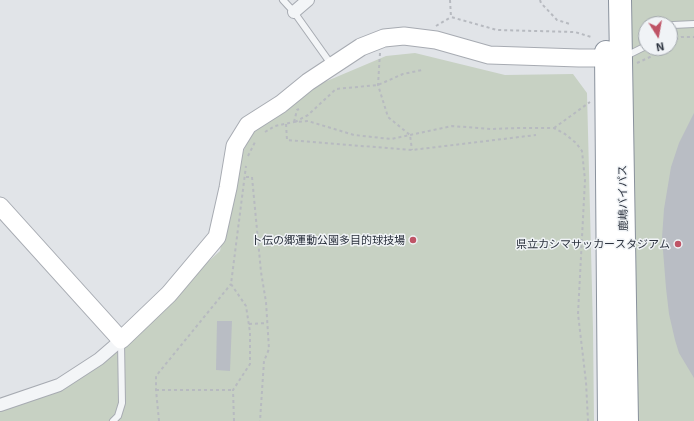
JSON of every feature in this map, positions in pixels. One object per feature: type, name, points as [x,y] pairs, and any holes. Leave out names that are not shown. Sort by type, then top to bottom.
[{"type":"highway","name":"鹿嶋バイパス","points":[[605,0],[620,60],[609,421]]},
{"type":"highway","name":"鹿嶋バイパス","points":[[620,0],[627,421]]},
{"type":"street","points":[[294,12],[308,0]]},
{"type":"street","points":[[0,404],[59,385],[99,359],[169,294],[217,237],[228,188],[235,146],[248,125],[281,104],[332,65],[361,47],[384,38],[404,36],[436,40],[488,55],[620,60]]},
{"type":"street","points":[[0,206],[121,340]]},
{"type":"lane","points":[[283,0],[294,12],[332,65]]},
{"type":"lane","points":[[678,25],[694,24]]},
{"type":"lane","points":[[620,60],[638,50]]},
{"type":"lane","points":[[113,421],[118,416],[122,403],[121,340]]},
{"type":"path","points":[[450,0],[451,17]]},
{"type":"path","points":[[540,0],[540,3],[557,20],[570,24]]},
{"type":"path","points":[[437,33],[436,26],[451,17],[497,30],[575,32],[591,37]]},
{"type":"path","points":[[678,38],[694,37]]},
{"type":"path","points":[[373,54],[380,51],[378,86],[388,117],[410,135],[412,150]]},
{"type":"path","points":[[620,60],[651,56]]},
{"type":"path","points":[[263,133],[275,126],[294,122],[308,115],[336,89],[378,86],[403,74],[422,70]]},
{"type":"path","points":[[554,128],[595,98]]},
{"type":"path","points":[[294,122],[297,110],[302,105]]},
{"type":"path","points":[[294,122],[308,122],[354,135],[391,139],[452,126],[491,130],[554,128],[566,134],[576,143],[582,151],[585,180],[578,314],[586,376],[588,421]]},
{"type":"path","points":[[286,124],[287,140],[412,150],[536,135]]},
{"type":"path","points":[[247,158],[257,137]]},
{"type":"path","points":[[159,421],[156,376],[230,284],[246,176],[246,164]]},
{"type":"path","points":[[246,176],[252,177],[261,272],[266,302],[269,349],[264,361],[260,421]]},
{"type":"path","points":[[230,284],[246,306],[249,324],[250,364],[233,390],[234,421]]},
{"type":"path","points":[[249,324],[267,323]]},
{"type":"path","points":[[156,390],[233,390]]},
{"type":"green space","points":[[630,0],[694,0],[694,421],[636,421]]},
{"type":"green space","points":[[415,53],[505,75],[573,74],[587,93],[594,421],[0,421],[0,405],[59,385],[99,359],[220,251],[238,163],[252,132],[308,89],[386,56]]},
{"type":"building","name":"県立カシマサッカースタジアム","points":[[694,113],[694,378],[679,353],[669,314],[662,238],[664,209],[671,167],[679,143]]},
{"type":"building","points":[[217,321],[232,321],[230,371],[216,370]]},
{"type":"place","name":"卜伝の郷運動公園多目的球技場","points":[[413,240]]},
{"type":"place","name":"県立カシマサッカースタジアム","points":[[678,244]]}]
